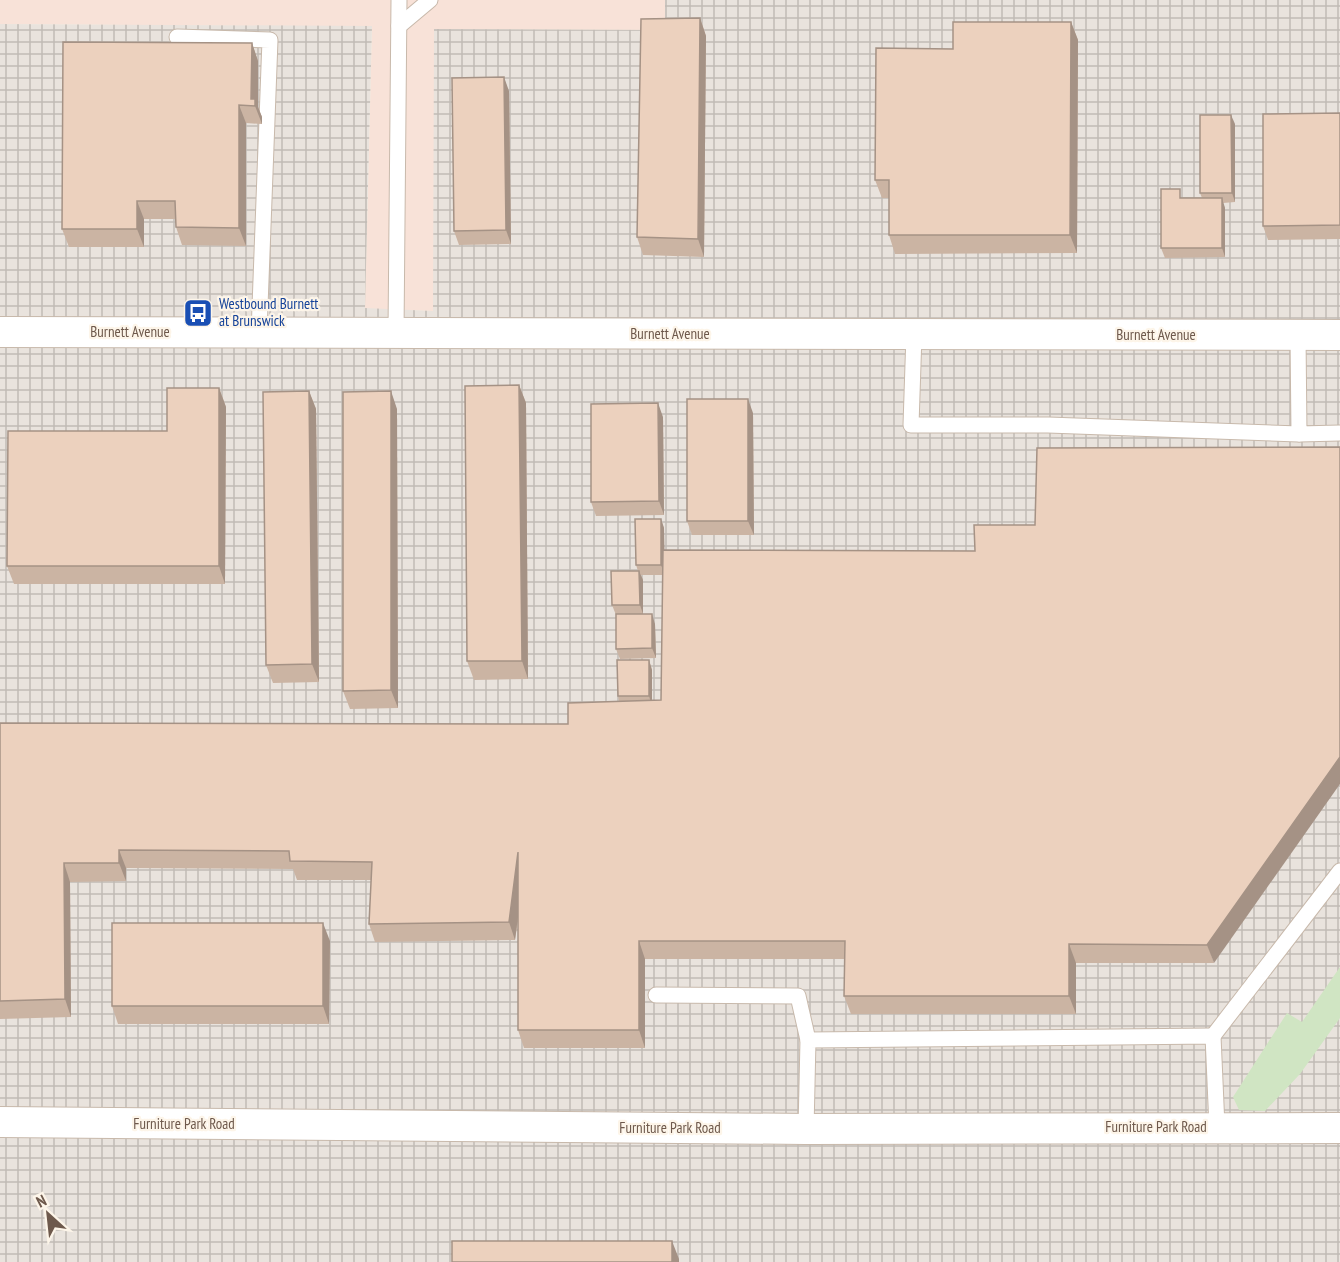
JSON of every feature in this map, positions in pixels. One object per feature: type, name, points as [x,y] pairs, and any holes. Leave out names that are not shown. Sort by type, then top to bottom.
[{"type":"street","name":"Burnett Avenue","points":[[0,332],[1340,335]]},
{"type":"street","name":"Furniture Park Road","points":[[0,1122],[806,1129],[1340,1128]]},
{"type":"lane","points":[[396,333],[399,0]]},
{"type":"lane","points":[[399,26],[430,0]]},
{"type":"lane","points":[[177,37],[270,39],[259,333]]},
{"type":"lane","points":[[914,334],[911,425],[1048,425],[1299,434],[1340,433]]},
{"type":"lane","points":[[1298,335],[1299,434]]},
{"type":"lane","points":[[1217,1127],[1214,1036],[1340,871]]},
{"type":"lane","points":[[656,995],[798,996],[807,1040],[806,1129]]},
{"type":"lane","points":[[807,1040],[1214,1036]]},
{"type":"shaded area","points":[[0,0],[665,0],[665,30],[434,29],[434,311],[365,309],[372,27],[0,24]]},
{"type":"shaded area","points":[[665,0],[1340,0],[1340,1262],[0,1262],[0,24],[372,26],[365,308],[433,311],[434,29],[665,30]]},
{"type":"green space","points":[[1340,967],[1340,1018],[1300,1074],[1265,1111],[1239,1110],[1233,1097],[1287,1013],[1302,1022]]},
{"type":"building","points":[[700,18],[698,239],[637,237],[641,19]]},
{"type":"building","points":[[953,22],[1071,22],[1070,235],[889,235],[889,180],[875,180],[876,48],[953,49]]},
{"type":"building","points":[[63,42],[252,43],[251,99],[255,99],[255,106],[239,105],[239,228],[176,227],[175,201],[137,201],[137,229],[62,229]]},
{"type":"building","points":[[504,77],[506,230],[454,231],[452,78]]},
{"type":"building","points":[[1340,113],[1340,225],[1263,226],[1263,114]]},
{"type":"building","points":[[1200,115],[1231,115],[1232,193],[1200,193]]},
{"type":"building","points":[[1161,189],[1180,189],[1180,198],[1222,198],[1222,248],[1161,248]]},
{"type":"building","points":[[519,385],[522,661],[467,661],[465,386]]},
{"type":"building","points":[[167,388],[219,388],[219,566],[7,566],[8,431],[167,431]]},
{"type":"building","points":[[309,391],[312,664],[266,665],[263,392]]},
{"type":"building","points":[[391,391],[391,690],[343,691],[343,392]]},
{"type":"building","points":[[687,399],[748,399],[748,521],[687,521]]},
{"type":"building","points":[[658,403],[659,501],[591,502],[591,404]]},
{"type":"building","points":[[1340,447],[1340,757],[1207,945],[1069,944],[1069,996],[844,996],[845,941],[639,941],[639,1030],[518,1030],[518,852],[509,922],[369,924],[372,862],[290,861],[289,851],[119,850],[119,863],[64,863],[65,999],[0,1001],[0,723],[568,724],[568,703],[661,700],[663,550],[975,551],[974,525],[1035,525],[1037,448]]},
{"type":"building","points":[[635,519],[661,519],[661,565],[636,565]]},
{"type":"building","points":[[611,571],[639,571],[640,605],[612,605]]},
{"type":"building","points":[[616,614],[652,614],[652,648],[616,649]]},
{"type":"building","points":[[617,660],[649,660],[649,696],[618,696]]},
{"type":"building","points":[[112,923],[323,923],[323,1006],[112,1006]]},
{"type":"building","points":[[452,1241],[672,1241],[672,1262],[452,1262]]},
{"type":"place","name":"Westbound Burnett at Brunswick","points":[[198,313]]}]
